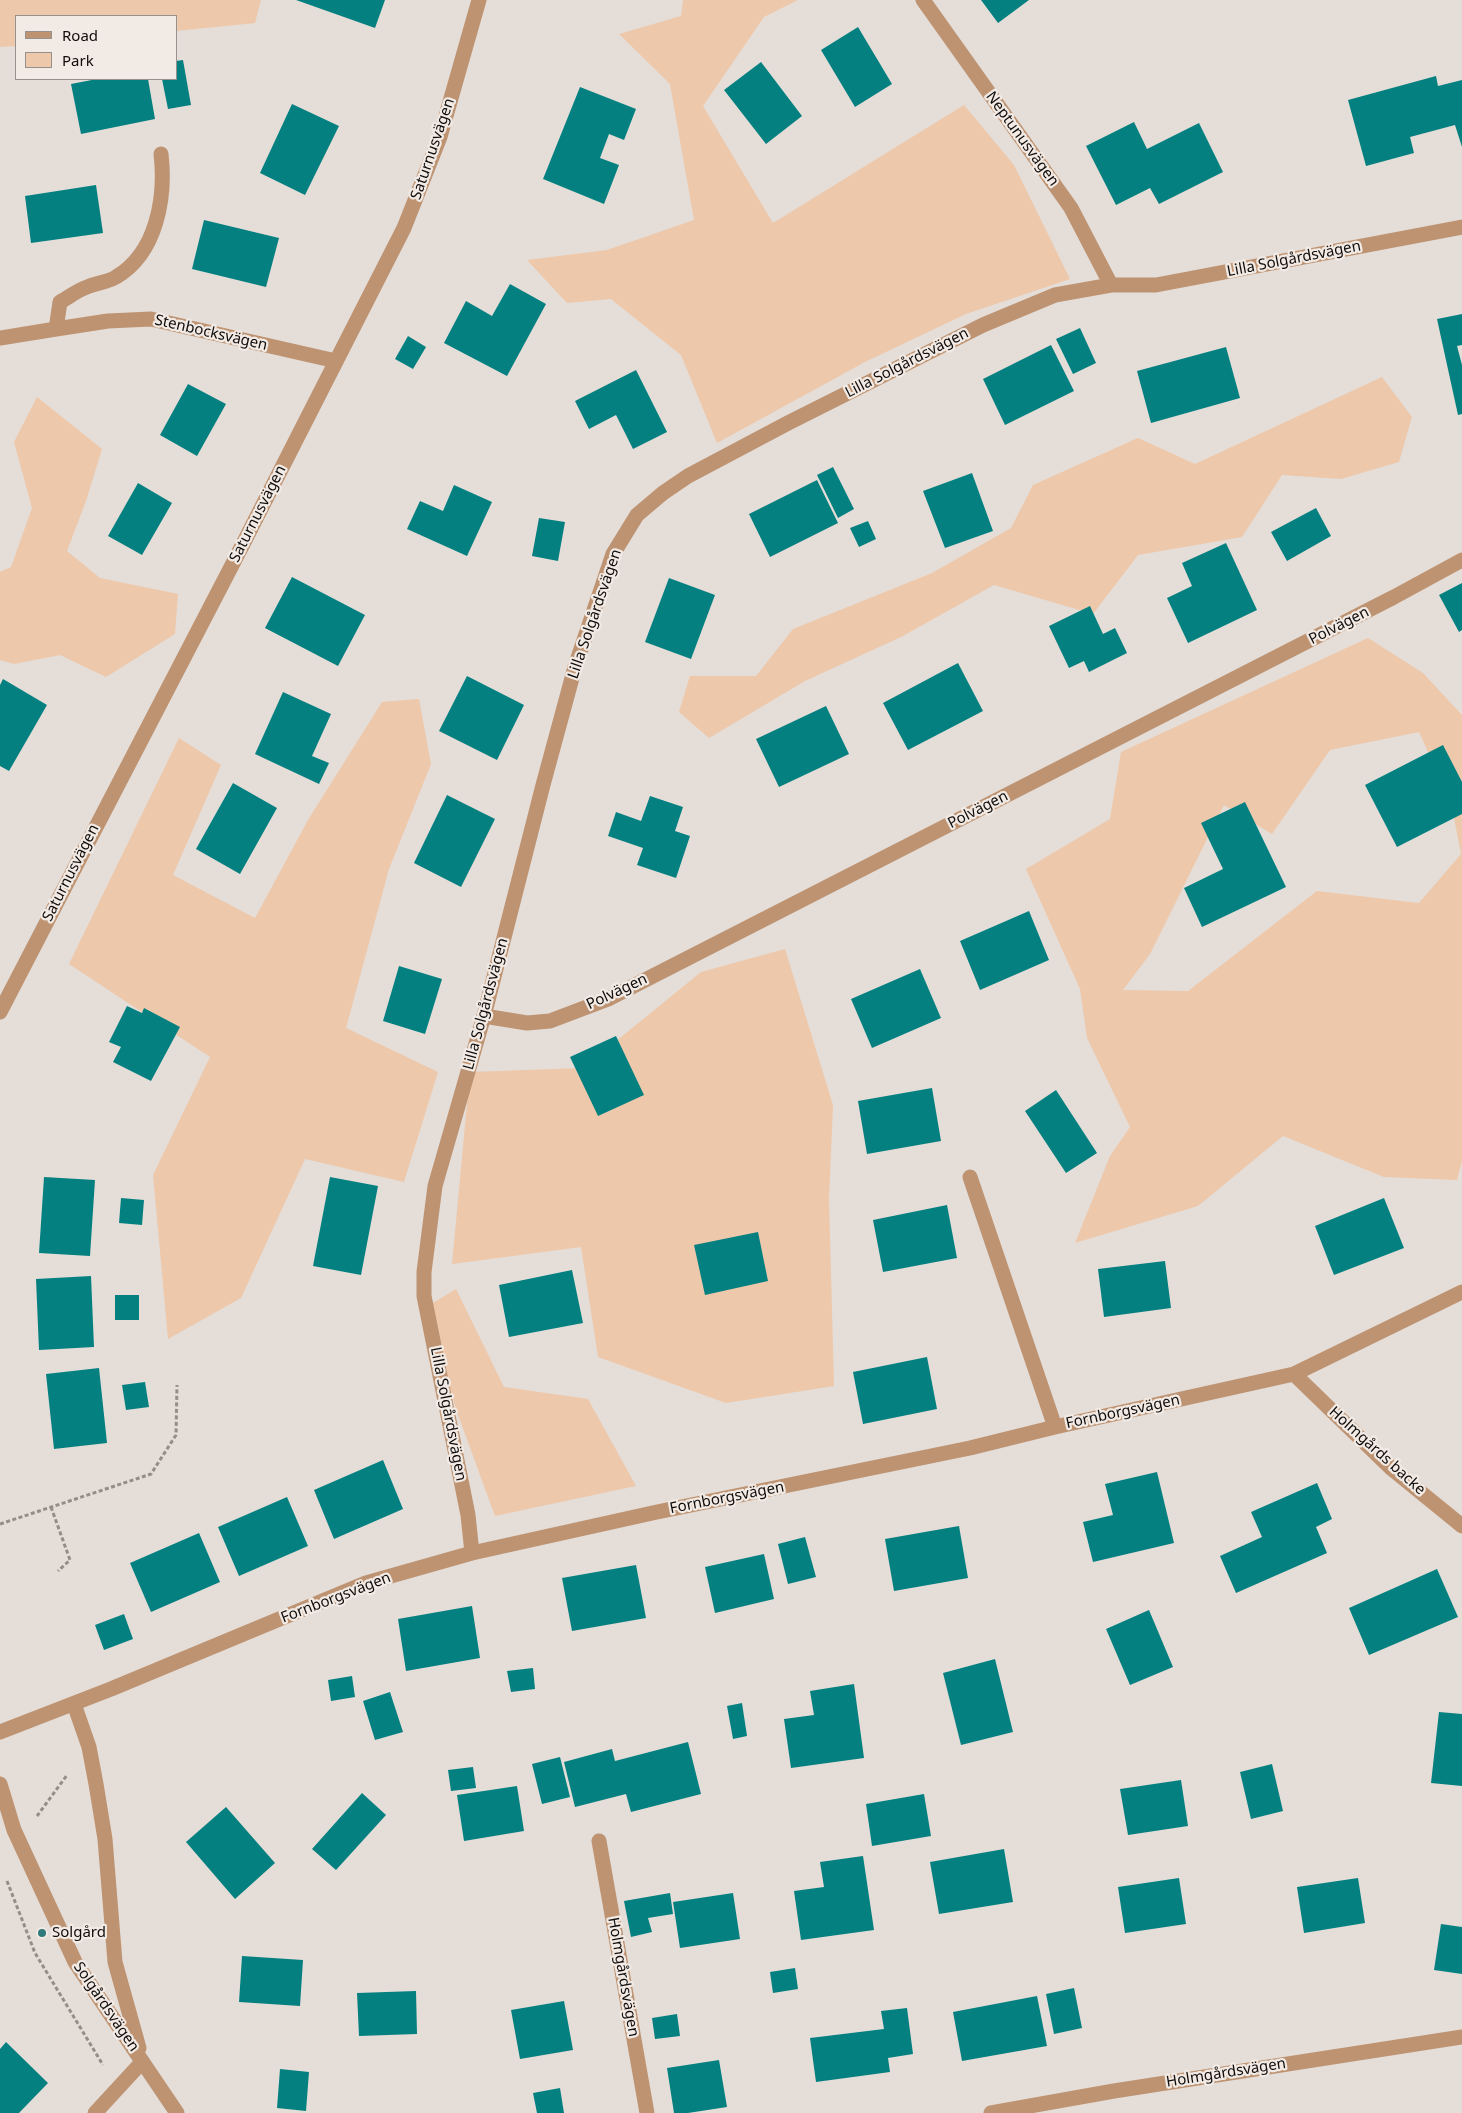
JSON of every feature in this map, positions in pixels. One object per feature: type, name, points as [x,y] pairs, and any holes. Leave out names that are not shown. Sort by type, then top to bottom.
[{"type":"street","name":"Saturnusvägen","points":[[0,1012],[404,228],[440,137],[479,0]]},
{"type":"street","name":"Neptunusvägen","points":[[923,0],[1071,208],[1111,284]]},
{"type":"street","points":[[56,329],[60,302],[85,287],[116,278],[137,261],[151,237],[160,208],[164,173],[161,154]]},
{"type":"street","name":"Lilla Solgårdsvägen","points":[[472,1553],[468,1515],[424,1296],[424,1272],[435,1186],[484,1016],[516,886],[575,667],[613,554],[637,514],[663,492],[688,476],[788,423],[983,325],[1055,295],[1111,284],[1156,286],[1462,227]]},
{"type":"street","name":"Stenbocksvägen","points":[[0,338],[108,321],[151,319],[336,362]]},
{"type":"street","name":"Polvägen","points":[[484,1016],[527,1023],[550,1020],[608,999],[1386,602],[1462,560]]},
{"type":"street","points":[[970,1177],[1055,1427]]},
{"type":"street","name":"Fornborgsvägen","points":[[0,1732],[74,1704],[366,1583],[472,1553],[657,1512],[970,1448],[1055,1427],[1294,1374],[1462,1292]]},
{"type":"street","name":"Holmgårds backe","points":[[1294,1374],[1392,1469],[1462,1526]]},
{"type":"street","points":[[74,1704],[89,1747],[105,1839],[114,1962],[142,2062],[95,2113]]},
{"type":"street","name":"Solgårdsvägen","points":[[0,1784],[14,1830],[75,1962],[177,2113]]},
{"type":"street","name":"Holmgårdsvägen","points":[[599,1841],[647,2113]]},
{"type":"street","name":"Holmgårdsvägen","points":[[991,2113],[1049,2108],[1462,2036]]},
{"type":"path","points":[[0,1524],[151,1474],[176,1435],[177,1385]]},
{"type":"path","points":[[51,1507],[70,1560],[58,1571]]},
{"type":"path","points":[[37,1817],[70,1771]]},
{"type":"green space","points":[[0,0],[261,0],[255,23],[178,31],[178,15],[15,15],[15,46],[0,47]]},
{"type":"green space","points":[[683,0],[798,0],[764,17],[703,106],[773,223],[964,105],[1014,165],[1070,279],[966,314],[865,362],[717,443],[681,355],[611,299],[567,303],[527,260],[607,250],[694,220],[670,84],[619,34],[681,16]]},
{"type":"green space","points":[[1382,377],[1412,417],[1399,462],[1341,479],[1282,475],[1242,537],[1138,555],[1093,614],[994,585],[901,637],[805,681],[709,738],[679,712],[690,676],[756,676],[793,629],[932,573],[1011,528],[1033,485],[1138,438],[1195,464]]},
{"type":"green space","points":[[37,397],[102,449],[86,501],[67,551],[100,578],[178,594],[175,634],[106,677],[60,655],[14,664],[0,660],[0,572],[11,567],[32,508],[14,442]]},
{"type":"green space","points":[[1368,638],[1423,673],[1462,715],[1462,1161],[1457,1180],[1384,1177],[1283,1136],[1198,1206],[1075,1243],[1110,1156],[1130,1127],[1087,1038],[1080,989],[1026,869],[1110,819],[1121,752]],"holes":[[[1419,732],[1451,802],[1461,854],[1419,903],[1317,891],[1188,991],[1123,990],[1150,954],[1224,805],[1272,834],[1330,750]]]},
{"type":"green space","points":[[419,699],[431,764],[389,869],[346,1028],[438,1072],[404,1182],[305,1159],[241,1298],[168,1339],[153,1175],[210,1057],[69,964],[179,738],[221,765],[173,875],[255,918],[308,820],[382,702]]},
{"type":"green space","points":[[785,949],[833,1105],[829,1199],[834,1386],[726,1403],[598,1357],[581,1247],[452,1264],[470,1072],[583,1068],[701,972]]},
{"type":"green space","points":[[456,1289],[504,1387],[588,1399],[636,1486],[495,1516],[457,1412],[426,1307]]},
{"type":"building","points":[[296,0],[385,0],[375,28]]},
{"type":"building","points":[[981,0],[1029,0],[998,23]]},
{"type":"building","points":[[858,27],[892,84],[855,107],[821,50]]},
{"type":"building","points":[[183,60],[191,105],[168,109],[162,80],[178,80],[178,61]]},
{"type":"building","points":[[761,62],[802,116],[766,144],[724,90]]},
{"type":"building","points":[[1436,76],[1438,86],[1462,80],[1462,147],[1455,125],[1410,137],[1414,153],[1366,166],[1348,100]]},
{"type":"building","points":[[92,80],[148,80],[155,119],[81,134],[71,84]]},
{"type":"building","points":[[580,87],[636,109],[624,140],[609,134],[600,158],[619,165],[604,204],[543,179]]},
{"type":"building","points":[[292,104],[339,126],[305,195],[260,173]]},
{"type":"building","points":[[1134,122],[1147,149],[1199,123],[1223,172],[1159,204],[1150,188],[1116,205],[1086,146]]},
{"type":"building","points":[[96,185],[103,233],[31,243],[25,196]]},
{"type":"building","points":[[204,220],[279,238],[266,287],[192,269]]},
{"type":"building","points":[[510,284],[546,304],[507,376],[444,343],[466,301],[492,316]]},
{"type":"building","points":[[1462,314],[1462,345],[1457,346],[1462,365],[1462,414],[1458,415],[1437,319]]},
{"type":"building","points":[[1080,328],[1096,363],[1073,374],[1056,339]]},
{"type":"building","points":[[408,336],[426,347],[413,369],[395,359]]},
{"type":"building","points":[[1051,345],[1074,391],[1005,425],[983,379]]},
{"type":"building","points":[[1226,347],[1240,398],[1151,423],[1137,371]]},
{"type":"building","points":[[636,370],[667,432],[633,449],[616,415],[589,429],[575,401]]},
{"type":"building","points":[[188,384],[226,404],[197,456],[160,435]]},
{"type":"building","points":[[833,467],[854,509],[838,518],[817,475]]},
{"type":"building","points":[[972,473],[993,531],[945,548],[923,491]]},
{"type":"building","points":[[817,480],[838,523],[770,557],[749,514]]},
{"type":"building","points":[[138,483],[172,503],[142,555],[108,536]]},
{"type":"building","points":[[454,485],[492,502],[467,556],[407,529],[420,501],[443,511]]},
{"type":"building","points":[[1316,508],[1331,536],[1287,561],[1271,532]]},
{"type":"building","points":[[539,518],[565,522],[558,561],[532,556]]},
{"type":"building","points":[[868,521],[876,539],[859,547],[850,528]]},
{"type":"building","points":[[1226,543],[1257,610],[1188,643],[1167,598],[1192,586],[1182,563]]},
{"type":"building","points":[[292,577],[365,615],[338,666],[265,628]]},
{"type":"building","points":[[669,578],[715,595],[691,659],[645,642]]},
{"type":"building","points":[[1462,583],[1462,630],[1459,632],[1439,595]]},
{"type":"building","points":[[1090,606],[1103,634],[1115,628],[1127,653],[1089,672],[1084,661],[1069,668],[1049,626]]},
{"type":"building","points":[[958,663],[983,711],[908,750],[883,703]]},
{"type":"building","points":[[467,676],[524,705],[497,760],[439,731]]},
{"type":"building","points":[[3,679],[47,705],[9,771],[0,766],[0,685]]},
{"type":"building","points":[[283,692],[331,714],[312,756],[329,763],[319,784],[255,754]]},
{"type":"building","points":[[826,706],[849,754],[779,787],[756,739]]},
{"type":"building","points":[[1443,745],[1462,782],[1462,814],[1397,847],[1365,785]]},
{"type":"building","points":[[233,783],[277,808],[240,874],[196,849]]},
{"type":"building","points":[[447,795],[495,819],[461,887],[414,863]]},
{"type":"building","points":[[650,796],[683,807],[675,831],[690,836],[676,878],[637,865],[643,848],[608,836],[616,812],[641,821]]},
{"type":"building","points":[[1245,802],[1286,887],[1202,927],[1184,888],[1223,869],[1201,823]]},
{"type":"building","points":[[1029,911],[1049,960],[980,990],[960,941]]},
{"type":"building","points":[[399,966],[442,979],[425,1034],[383,1021]]},
{"type":"building","points":[[920,969],[941,1018],[872,1048],[851,999]]},
{"type":"building","points":[[127,1006],[142,1013],[144,1008],[180,1027],[151,1081],[113,1062],[121,1047],[109,1042]]},
{"type":"building","points":[[616,1036],[644,1095],[598,1116],[570,1057]]},
{"type":"building","points":[[932,1088],[941,1141],[867,1154],[858,1101]]},
{"type":"building","points":[[1056,1090],[1097,1153],[1066,1173],[1025,1111]]},
{"type":"building","points":[[44,1177],[95,1180],[90,1256],[39,1253]]},
{"type":"building","points":[[330,1177],[378,1186],[361,1275],[313,1266]]},
{"type":"building","points":[[121,1198],[144,1200],[142,1225],[119,1223]]},
{"type":"building","points":[[1384,1198],[1404,1248],[1334,1275],[1315,1226]]},
{"type":"building","points":[[947,1205],[957,1258],[883,1272],[873,1220]]},
{"type":"building","points":[[758,1232],[768,1281],[705,1295],[694,1245]]},
{"type":"building","points":[[1165,1261],[1171,1308],[1104,1317],[1098,1269]]},
{"type":"building","points":[[572,1270],[583,1323],[509,1337],[499,1285]]},
{"type":"building","points":[[91,1276],[94,1347],[39,1350],[36,1279]]},
{"type":"building","points":[[115,1295],[139,1295],[139,1320],[115,1320]]},
{"type":"building","points":[[927,1357],[937,1409],[863,1424],[853,1372]]},
{"type":"building","points":[[99,1368],[107,1443],[54,1449],[46,1374]]},
{"type":"building","points":[[145,1382],[149,1407],[126,1410],[122,1385]]},
{"type":"building","points":[[383,1460],[403,1509],[334,1539],[314,1490]]},
{"type":"building","points":[[1157,1472],[1174,1543],[1093,1562],[1083,1522],[1113,1515],[1105,1484]]},
{"type":"building","points":[[1317,1483],[1332,1519],[1316,1527],[1327,1553],[1236,1593],[1220,1556],[1262,1537],[1251,1512]]},
{"type":"building","points":[[287,1497],[308,1546],[239,1576],[218,1527]]},
{"type":"building","points":[[959,1526],[968,1578],[894,1591],[885,1539]]},
{"type":"building","points":[[199,1533],[220,1582],[151,1612],[130,1563]]},
{"type":"building","points":[[805,1537],[816,1577],[788,1584],[778,1544]]},
{"type":"building","points":[[764,1554],[774,1599],[715,1613],[705,1567]]},
{"type":"building","points":[[636,1565],[646,1618],[572,1631],[562,1578]]},
{"type":"building","points":[[1437,1569],[1458,1617],[1369,1655],[1349,1608]]},
{"type":"building","points":[[472,1606],[480,1658],[406,1671],[398,1619]]},
{"type":"building","points":[[1149,1610],[1173,1667],[1130,1685],[1106,1629]]},
{"type":"building","points":[[124,1614],[133,1639],[104,1650],[95,1625]]},
{"type":"building","points":[[995,1659],[1013,1732],[961,1745],[943,1673]]},
{"type":"building","points":[[533,1668],[535,1689],[511,1692],[507,1671]]},
{"type":"building","points":[[352,1676],[355,1697],[331,1701],[328,1680]]},
{"type":"building","points":[[854,1684],[864,1758],[791,1768],[784,1719],[814,1715],[810,1691]]},
{"type":"building","points":[[390,1692],[403,1732],[375,1740],[363,1701]]},
{"type":"building","points":[[742,1703],[747,1736],[733,1739],[727,1706]]},
{"type":"building","points":[[1439,1712],[1462,1714],[1462,1786],[1431,1783]]},
{"type":"building","points":[[688,1742],[701,1794],[631,1812],[626,1794],[575,1807],[564,1762],[612,1749],[615,1761]]},
{"type":"building","points":[[560,1757],[570,1797],[542,1804],[532,1764]]},
{"type":"building","points":[[1272,1764],[1283,1811],[1251,1819],[1240,1772]]},
{"type":"building","points":[[473,1767],[476,1788],[451,1791],[448,1770]]},
{"type":"building","points":[[1181,1780],[1188,1826],[1128,1835],[1120,1789]]},
{"type":"building","points":[[517,1786],[524,1831],[464,1841],[457,1795]]},
{"type":"building","points":[[362,1793],[386,1815],[336,1870],[312,1849]]},
{"type":"building","points":[[924,1794],[931,1836],[872,1846],[866,1804]]},
{"type":"building","points":[[226,1807],[275,1863],[235,1899],[186,1842]]},
{"type":"building","points":[[1004,1849],[1013,1902],[939,1914],[930,1862]]},
{"type":"building","points":[[863,1856],[874,1930],[801,1940],[794,1891],[824,1887],[820,1862]]},
{"type":"building","points":[[1179,1878],[1186,1924],[1125,1933],[1118,1887]]},
{"type":"building","points":[[1358,1878],[1365,1923],[1304,1933],[1297,1887]]},
{"type":"building","points":[[670,1893],[673,1914],[648,1918],[652,1932],[631,1937],[624,1901]]},
{"type":"building","points":[[733,1893],[740,1939],[680,1948],[673,1902]]},
{"type":"building","points":[[1441,1924],[1462,1927],[1462,1974],[1434,1970]]},
{"type":"building","points":[[242,1956],[303,1960],[300,2006],[239,2002]]},
{"type":"building","points":[[795,1968],[798,1989],[773,1993],[770,1972]]},
{"type":"building","points":[[1074,1988],[1082,2028],[1054,2034],[1046,1994]]},
{"type":"building","points":[[416,1991],[417,2034],[359,2036],[357,1993]]},
{"type":"building","points":[[1037,1996],[1047,2046],[962,2061],[953,2012]]},
{"type":"building","points":[[564,2001],[573,2050],[520,2059],[511,2010]]},
{"type":"building","points":[[907,2008],[913,2054],[888,2058],[890,2072],[816,2082],[810,2038],[884,2029],[881,2011]]},
{"type":"building","points":[[677,2014],[680,2036],[655,2039],[652,2018]]},
{"type":"building","points":[[6,2042],[48,2083],[19,2113],[0,2113],[0,2049]]},
{"type":"building","points":[[719,2060],[727,2107],[688,2113],[674,2113],[667,2068]]},
{"type":"building","points":[[280,2069],[309,2072],[306,2111],[277,2108]]},
{"type":"building","points":[[560,2088],[564,2113],[537,2113],[533,2093]]},
{"type":"place","name":"Solgård","points":[[42,1933]]}]
